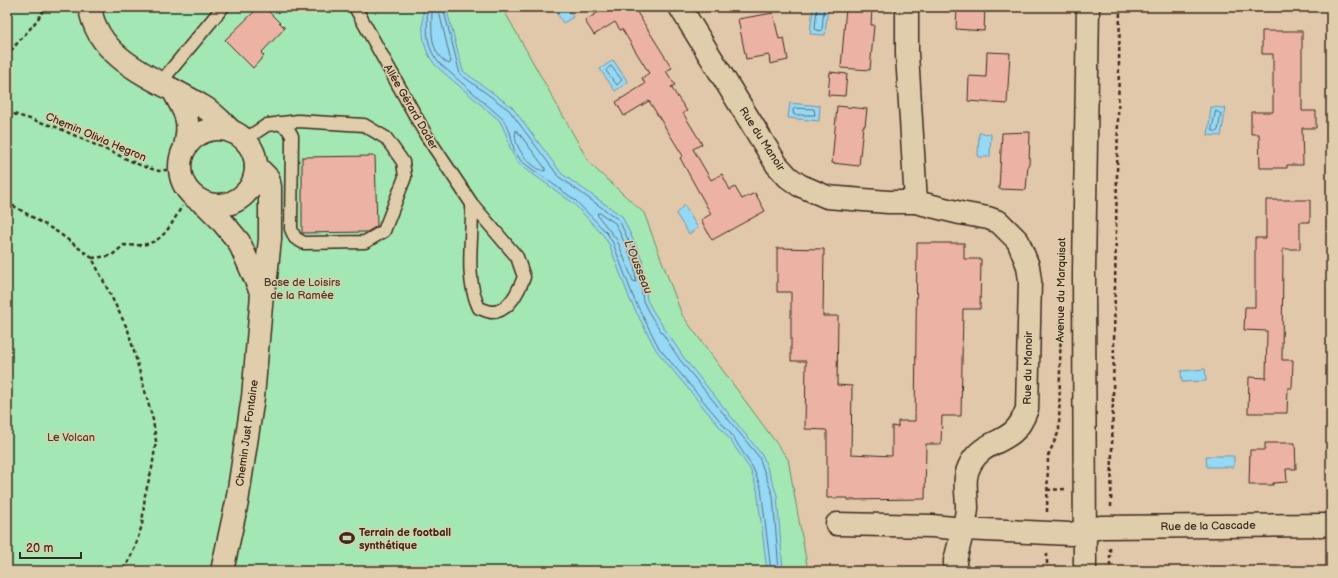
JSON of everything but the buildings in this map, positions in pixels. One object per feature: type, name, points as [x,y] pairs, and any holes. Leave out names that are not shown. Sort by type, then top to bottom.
[{"type":"street","points":[[90,7],[96,30],[110,47],[134,69],[204,106],[238,136],[254,155],[256,166],[250,187],[235,201],[224,205],[213,205],[196,197],[181,179],[179,168],[180,157],[185,147],[189,130],[188,117],[166,86]]},
{"type":"street","name":"Rue du Manoir","points":[[680,7],[777,165],[788,176],[806,188],[827,197],[888,202],[916,202],[988,218],[999,222],[1018,241],[1028,266],[1027,408],[1024,418],[1013,432],[990,444],[979,452],[971,463],[966,477],[965,491],[967,508],[955,561],[955,571]]},
{"type":"street","points":[[907,7],[907,54],[916,202]]},
{"type":"street","name":"Avenue du Marquisat","points":[[1085,571],[1084,273],[1088,7]]},
{"type":"street","points":[[185,147],[196,136],[211,129],[222,129],[238,136]]},
{"type":"street","name":"Chemin Just Fontaine","points":[[222,571],[237,502],[253,397],[262,294],[266,277],[270,239],[270,187],[268,178],[256,166]]},
{"type":"street","name":"Chemin Just Fontaine","points":[[196,197],[220,218],[238,242],[262,294]]},
{"type":"street","points":[[837,524],[932,526],[1047,534],[1071,534],[1086,530]]},
{"type":"street","name":"Rue de la Cascade","points":[[1086,530],[1110,527],[1331,525]]},
{"type":"lane","points":[[166,86],[223,7]]},
{"type":"lane","name":"Allée Gérard Dader","points":[[355,7],[426,135],[472,204],[517,257],[524,277],[518,291],[507,306],[493,312],[479,308],[473,295],[471,280],[472,204]]},
{"type":"lane","points":[[238,136],[267,125],[279,123],[298,121],[364,125],[386,138],[403,162],[405,177],[384,231],[365,242],[304,242],[295,238],[291,229],[292,136],[288,128],[279,123]]},
{"type":"path","points":[[7,57],[13,47],[41,16],[45,7]]},
{"type":"path","points":[[1110,571],[1120,7]]},
{"type":"path","points":[[7,50],[13,47]]},
{"type":"path","name":"Chemin Olivia Hegron","points":[[7,112],[56,127],[142,166],[158,171],[179,168]]},
{"type":"path","points":[[92,258],[111,256],[124,245],[142,246],[158,239],[196,197]]},
{"type":"path","points":[[7,202],[59,233],[92,258],[128,330],[153,420],[156,441],[152,468],[145,495],[142,525],[135,547],[124,571]]},
{"type":"path","name":"Avenue du Marquisat","points":[[1047,571],[1048,456],[1059,431],[1061,303]]},
{"type":"green space","name":"Base de Loisirs de la Ramée","points":[[7,7],[502,7],[590,164],[644,213],[682,315],[788,459],[808,571],[7,571]]},
{"type":"water","name":"L'Ousseau","points":[[423,7],[446,7],[463,71],[512,107],[562,174],[622,216],[642,259],[647,300],[653,311],[684,358],[763,456],[777,495],[783,571],[767,571],[757,489],[750,469],[728,437],[656,350],[630,300],[609,244],[603,235],[573,203],[519,164],[511,151],[500,121],[436,66],[427,52],[425,45],[423,31]]},
{"type":"water","points":[[553,7],[566,7],[573,17],[563,23]]},
{"type":"water","points":[[813,7],[828,7],[825,35],[810,34]]},
{"type":"water","points":[[613,60],[628,82],[615,91],[600,69]]},
{"type":"water","points":[[790,103],[820,106],[819,121],[788,118]]},
{"type":"water","points":[[1211,107],[1226,108],[1221,136],[1208,135]]},
{"type":"water","points":[[979,133],[991,134],[990,157],[978,157]]},
{"type":"water","points":[[684,205],[698,228],[689,234],[676,214]]},
{"type":"water","points":[[1205,369],[1206,381],[1182,382],[1181,371]]},
{"type":"water","points":[[1206,456],[1234,456],[1234,467],[1207,467]]},
{"type":"place","name":"Terrain de football synthétique","points":[[347,538]]},
{"type":"park label","name":"Le Volcan","points":[[71,437]]}]
